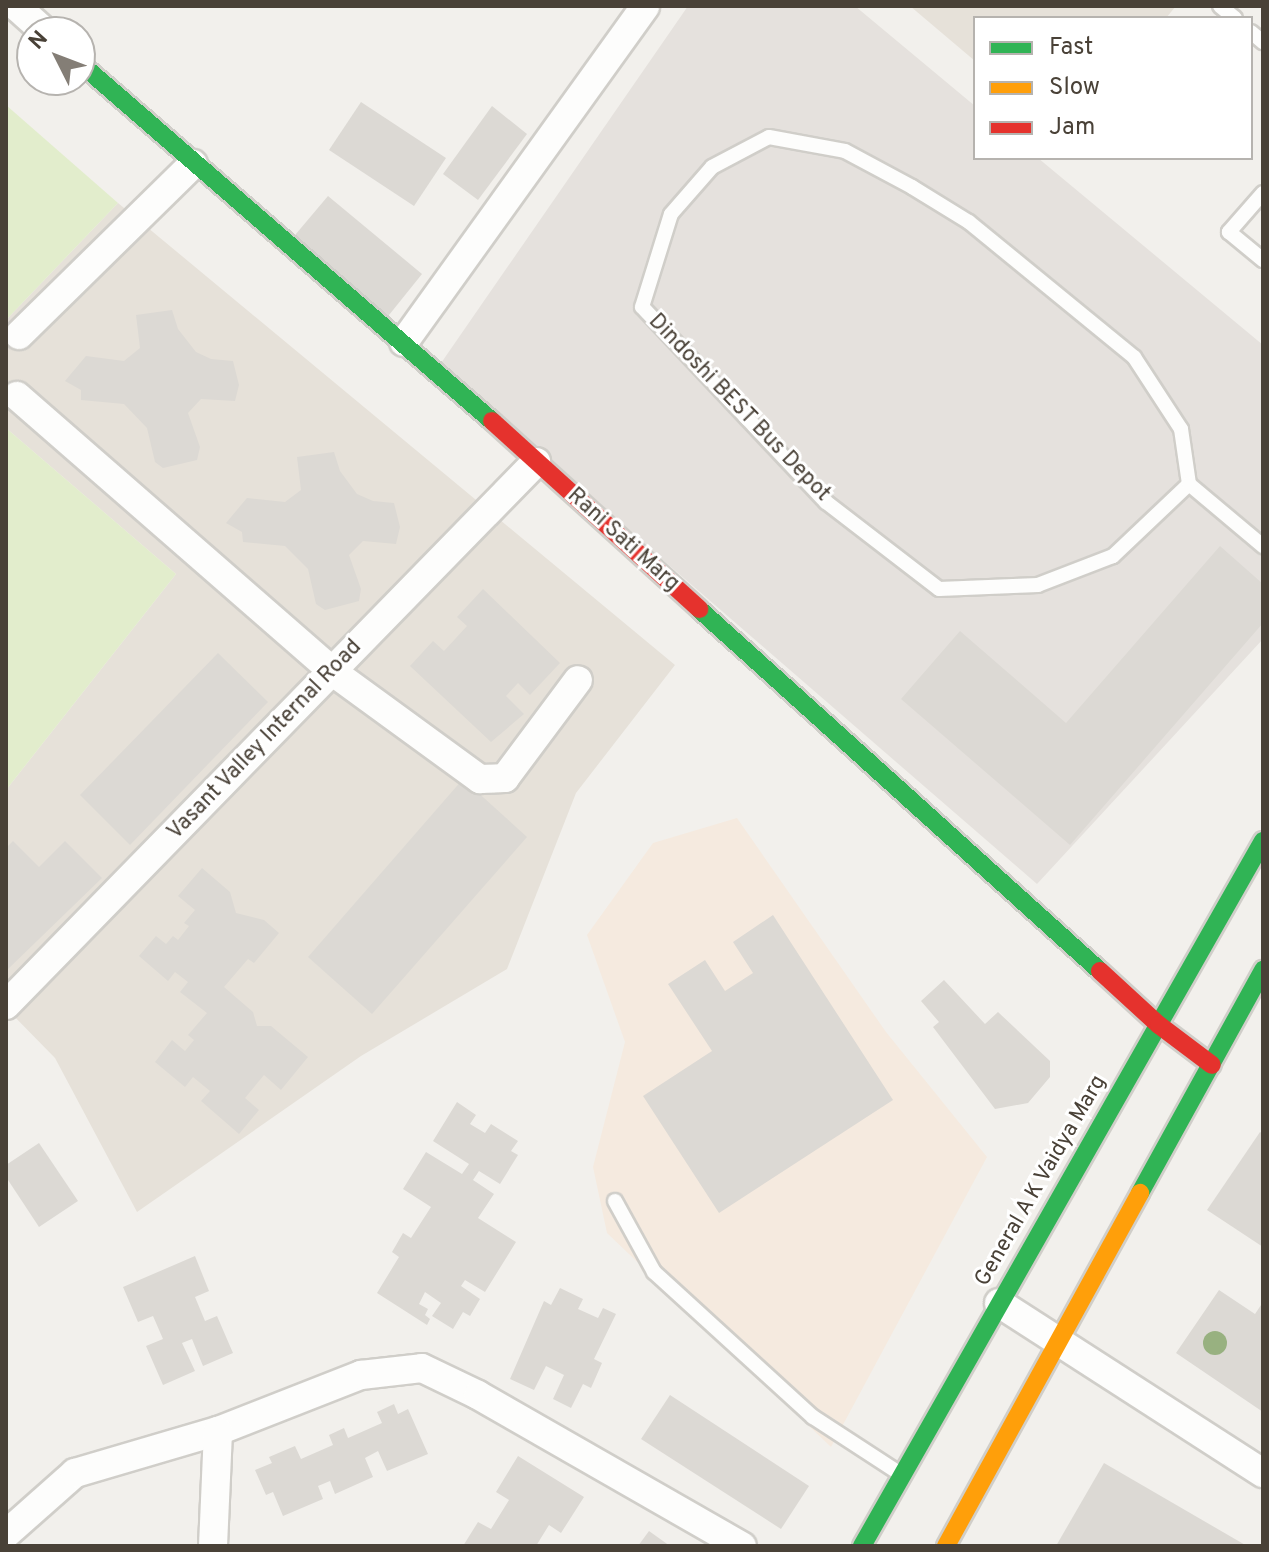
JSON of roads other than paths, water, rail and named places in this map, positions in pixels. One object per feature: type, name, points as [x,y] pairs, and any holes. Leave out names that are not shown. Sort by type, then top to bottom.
[{"type":"street","points":[[404,342],[645,6]]},
{"type":"street","name":"Rani Sati Marg","points":[[96,77],[193,164],[404,342],[530,468],[1159,1025],[1212,1065]]},
{"type":"street","points":[[19,335],[193,164]]},
{"type":"street","points":[[17,396],[333,672],[480,779],[505,778],[578,680]]},
{"type":"street","name":"Vasant Valley Internal Road","points":[[6,1005],[530,468]]},
{"type":"street","name":"General A K Vaidya Marg","points":[[862,1546],[1263,841]]},
{"type":"street","points":[[946,1546],[1263,970]]},
{"type":"street","points":[[999,1303],[1263,1473]]},
{"type":"street","points":[[6,1534],[75,1473],[218,1431],[361,1375],[422,1368],[478,1395],[742,1546]]},
{"type":"street","points":[[213,1546],[218,1431]]},
{"type":"lane","name":"Dindoshi BEST Bus Depot","points":[[769,137],[845,151],[969,222],[1134,357],[1181,429],[1189,484],[1113,556],[1038,585],[939,589],[826,502],[642,307],[671,214],[712,167],[769,137]]},
{"type":"lane","points":[[1263,193],[1229,232],[1263,260]]},
{"type":"lane","points":[[1189,484],[1263,546]]},
{"type":"lane","points":[[615,1201],[654,1272],[813,1417],[902,1475]]}]
